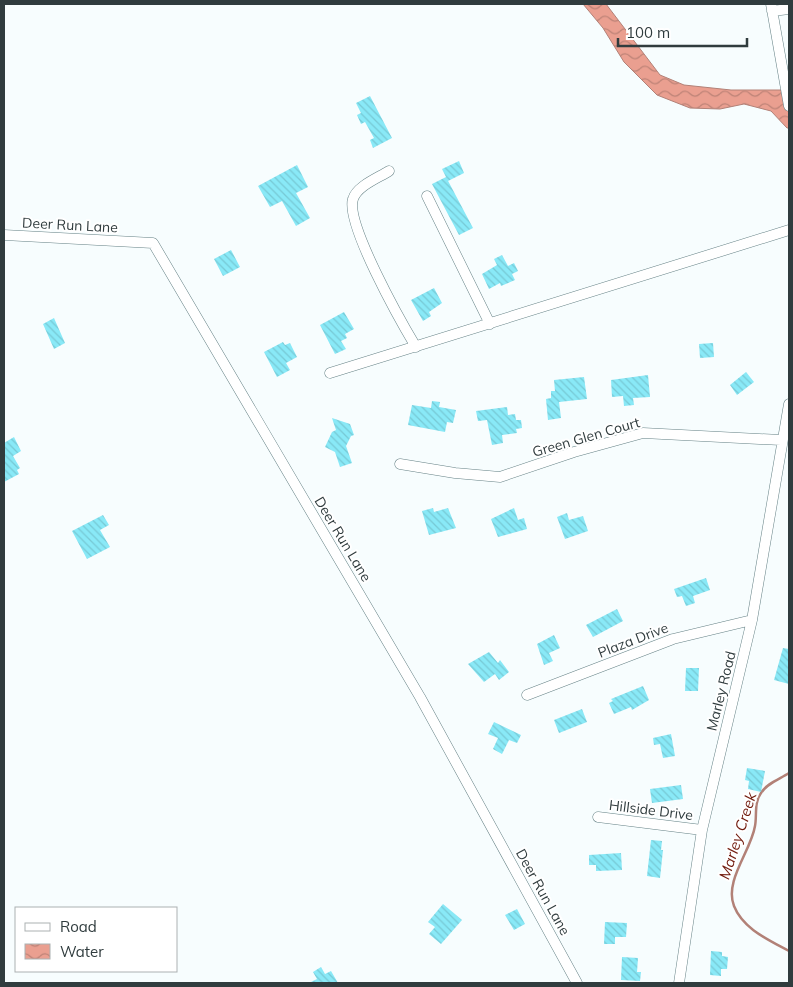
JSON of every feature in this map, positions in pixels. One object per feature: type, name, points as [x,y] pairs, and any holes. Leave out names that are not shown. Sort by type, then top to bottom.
[{"type":"street","points":[[789,10],[771,7],[789,106]]},
{"type":"street","points":[[389,171],[362,187],[353,197],[351,209],[354,223],[372,262],[401,322],[416,347]]},
{"type":"street","points":[[427,196],[490,324]]},
{"type":"street","points":[[330,374],[789,230]]},
{"type":"street","name":"Deer Run Lane","points":[[4,235],[153,244],[420,697],[577,983]]},
{"type":"street","name":"Marley Road","points":[[679,983],[702,830],[752,620],[767,544],[789,404]]},
{"type":"street","name":"Green Glen Court","points":[[400,464],[455,473],[500,477],[574,452],[643,433],[782,440]]},
{"type":"street","name":"Plaza Drive","points":[[527,695],[673,638],[752,620]]},
{"type":"street","name":"Hillside Drive","points":[[598,817],[702,830]]},
{"type":"water","points":[[583,4],[606,4],[660,75],[684,85],[731,90],[789,90],[789,128],[771,111],[744,104],[720,109],[690,108],[657,95],[624,62],[603,28]]},
{"type":"building","points":[[370,96],[392,138],[373,148],[370,140],[374,138],[365,122],[361,124],[357,115],[361,113],[356,103]]},
{"type":"building","points":[[459,161],[464,173],[448,181],[442,169]]},
{"type":"building","points":[[297,165],[308,187],[296,193],[310,218],[296,226],[282,201],[270,207],[258,186]]},
{"type":"building","points":[[446,177],[473,228],[459,235],[432,184]]},
{"type":"building","points":[[231,250],[240,267],[223,276],[214,259]]},
{"type":"building","points":[[502,255],[508,266],[514,263],[518,271],[512,274],[515,280],[501,286],[500,283],[489,289],[482,274],[497,265],[494,259]]},
{"type":"building","points":[[434,288],[442,303],[429,312],[431,316],[423,321],[411,300]]},
{"type":"building","points":[[344,312],[354,329],[345,334],[347,338],[341,341],[346,349],[335,354],[320,325]]},
{"type":"building","points":[[54,318],[65,343],[54,349],[43,324]]},
{"type":"building","points":[[283,342],[285,345],[290,343],[297,357],[286,363],[290,370],[277,377],[264,352]]},
{"type":"building","points":[[713,343],[714,357],[700,358],[699,344]]},
{"type":"building","points":[[746,372],[754,382],[737,395],[730,385]]},
{"type":"building","points":[[648,375],[650,397],[633,398],[634,405],[624,406],[623,396],[612,397],[611,380]]},
{"type":"building","points":[[584,377],[587,399],[559,402],[561,418],[548,420],[546,399],[551,398],[551,391],[555,391],[554,380]]},
{"type":"building","points":[[432,401],[440,402],[439,407],[456,410],[453,423],[447,422],[445,432],[408,425],[412,405],[431,408]]},
{"type":"building","points":[[507,407],[508,415],[515,414],[516,420],[521,420],[522,428],[516,429],[517,433],[502,435],[503,443],[492,445],[487,420],[478,421],[476,411]]},
{"type":"building","points":[[332,418],[350,424],[354,435],[351,436],[346,446],[352,463],[340,467],[335,452],[325,447],[332,432],[336,430]]},
{"type":"building","points":[[14,437],[21,451],[13,456],[20,468],[17,470],[19,474],[4,482],[4,443]]},
{"type":"building","points":[[433,508],[434,512],[448,508],[456,528],[429,535],[422,511]]},
{"type":"building","points":[[514,508],[518,520],[524,518],[527,529],[498,537],[491,519]]},
{"type":"building","points":[[567,513],[569,520],[583,516],[588,531],[565,539],[557,517]]},
{"type":"building","points":[[103,515],[109,525],[100,530],[110,547],[87,559],[72,531]]},
{"type":"building","points":[[706,578],[710,590],[693,596],[695,603],[686,606],[682,596],[677,597],[674,589]]},
{"type":"building","points":[[617,609],[623,621],[593,637],[586,625]]},
{"type":"building","points":[[554,635],[560,648],[549,653],[553,661],[544,665],[537,644]]},
{"type":"building","points":[[783,648],[789,649],[789,684],[774,680]]},
{"type":"building","points":[[489,652],[498,663],[500,660],[509,672],[499,680],[495,674],[484,682],[468,664]]},
{"type":"building","points":[[686,668],[699,668],[698,691],[685,691]]},
{"type":"building","points":[[643,686],[649,700],[632,710],[631,707],[614,714],[609,703],[613,701],[611,699]]},
{"type":"building","points":[[582,709],[587,722],[559,733],[554,720]]},
{"type":"building","points":[[494,722],[521,735],[517,743],[509,740],[502,754],[493,749],[498,738],[488,734]]},
{"type":"building","points":[[671,734],[675,756],[663,758],[660,744],[654,745],[653,738]]},
{"type":"building","points":[[747,768],[765,771],[761,792],[748,789],[749,781],[745,780]]},
{"type":"building","points":[[681,785],[683,799],[652,803],[650,789]]},
{"type":"building","points":[[651,840],[662,841],[660,878],[647,876]]},
{"type":"building","points":[[621,853],[622,870],[596,871],[596,865],[589,865],[589,855]]},
{"type":"building","points":[[443,904],[462,920],[441,944],[429,934],[435,927],[428,922]]},
{"type":"building","points":[[517,909],[525,924],[514,930],[505,915]]},
{"type":"building","points":[[605,922],[627,923],[626,937],[615,937],[615,944],[604,944]]},
{"type":"building","points":[[711,951],[722,952],[722,956],[728,957],[727,969],[721,969],[721,976],[710,975]]},
{"type":"building","points":[[622,957],[638,958],[637,972],[641,972],[640,981],[621,980]]},
{"type":"building","points":[[321,967],[325,974],[331,971],[338,983],[309,983],[317,979],[313,972]]},
{"type":"waterway","name":"Marley Creek","points":[[789,773],[767,786],[759,797],[753,836],[732,886],[734,906],[744,921],[757,933],[789,951]]}]
